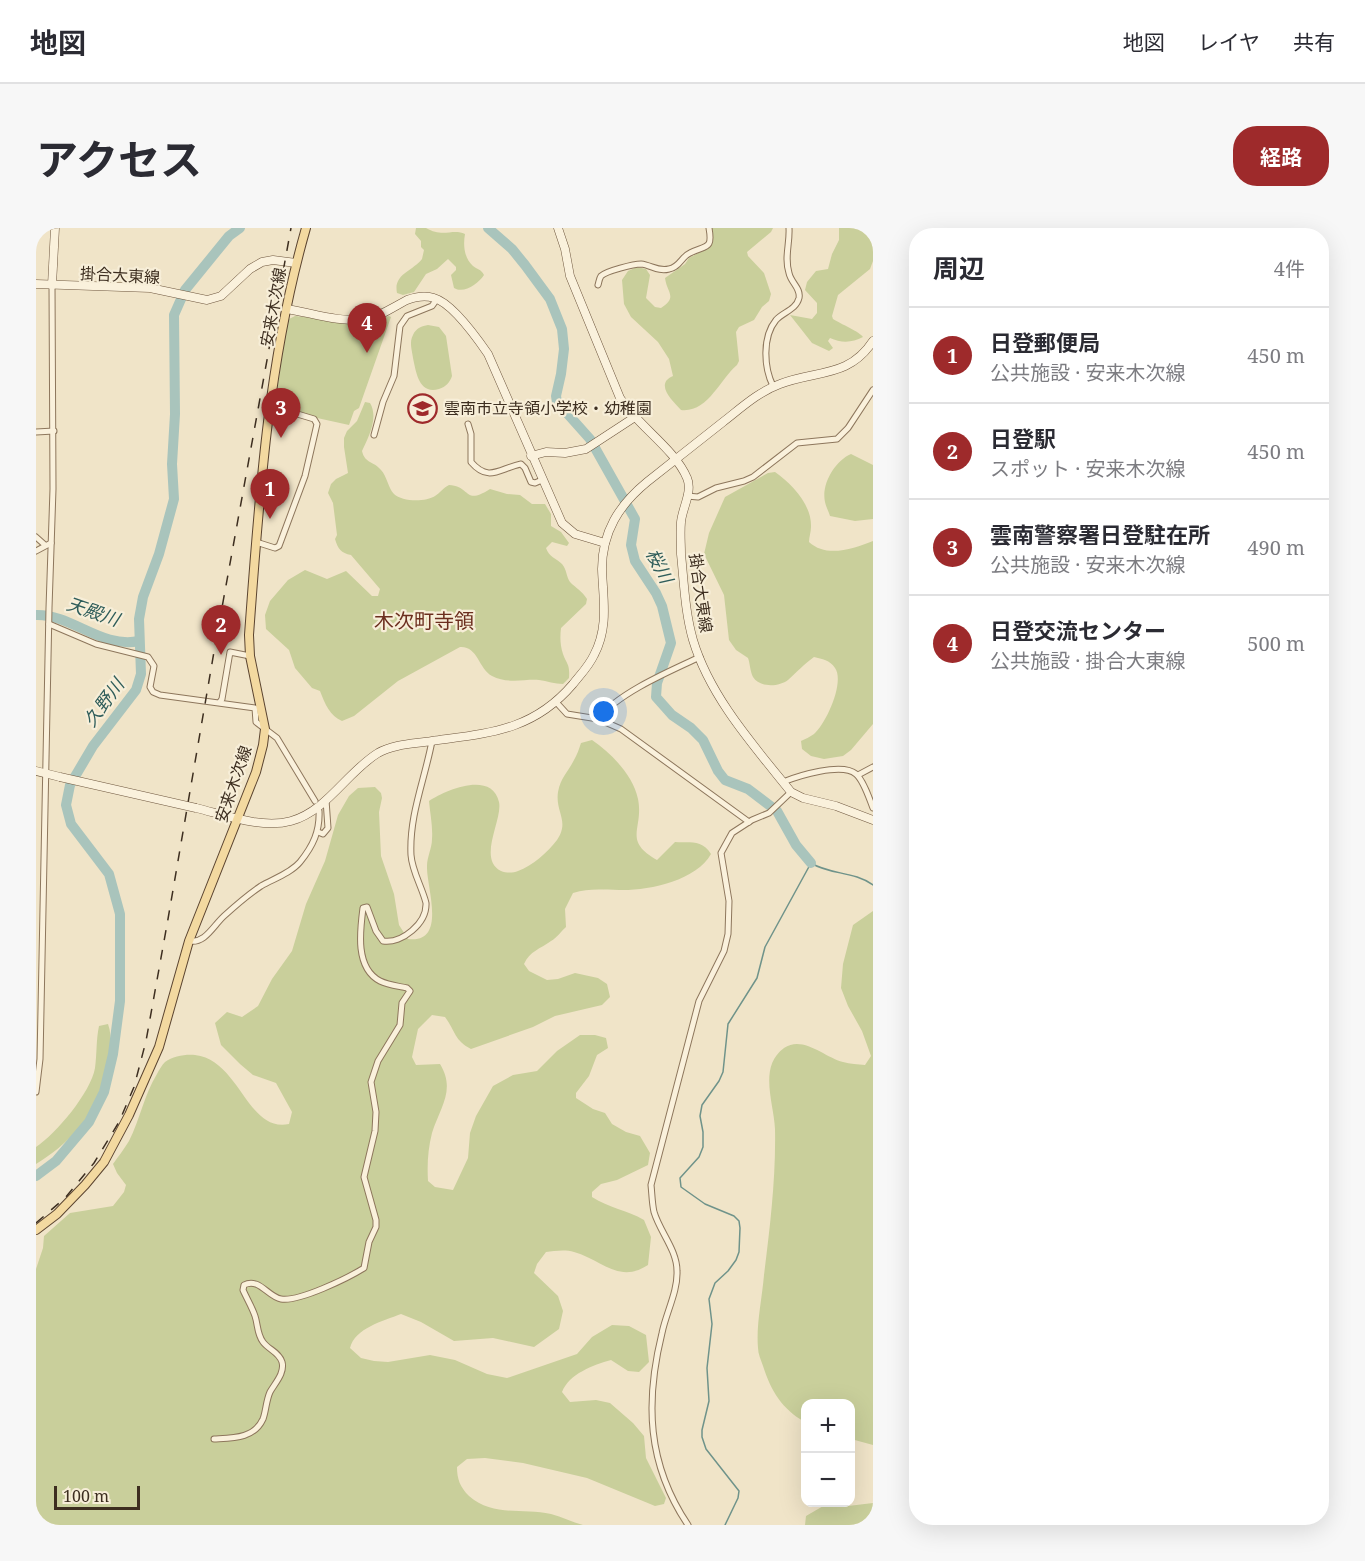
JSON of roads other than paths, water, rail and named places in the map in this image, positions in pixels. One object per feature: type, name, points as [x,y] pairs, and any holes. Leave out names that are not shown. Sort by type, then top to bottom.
[{"type":"main road","points":[[52,285],[55,228]]},
{"type":"main road","name":"安来木次線","points":[[36,1230],[57,1214],[85,1185],[104,1162],[118,1138],[159,1047],[189,941],[256,772],[265,729],[250,656],[249,635],[267,421],[296,263],[306,228]]},
{"type":"main road","name":"掛合大東線","points":[[558,228],[570,276],[582,309],[620,398],[674,460],[687,479],[687,496],[680,523],[687,617],[693,642],[727,708],[791,792]]},
{"type":"main road","name":"掛合大東線","points":[[36,284],[150,288],[172,291],[203,300],[221,296],[250,269],[262,262],[273,260],[296,263]]},
{"type":"main road","points":[[287,309],[355,320],[373,318],[414,298],[427,296],[447,305],[488,354],[531,456],[555,509],[566,527],[582,537],[605,543]]},
{"type":"main road","points":[[36,771],[238,818],[272,823],[291,821],[309,813],[378,753],[397,746],[515,726],[532,719],[556,702],[588,665],[602,637],[605,617],[602,567],[605,543],[611,524],[631,497],[674,460],[773,386],[838,370],[856,360],[872,346]]},
{"type":"main road","points":[[531,456],[546,452],[565,453],[594,445],[635,417]]},
{"type":"main road","points":[[791,792],[803,798],[836,806],[873,820]]},
{"type":"street","points":[[598,285],[601,277],[608,272],[633,266],[642,264],[658,270],[675,267],[690,252],[708,246],[709,228]]},
{"type":"street","points":[[773,386],[766,366],[768,335],[776,320],[795,307],[800,296],[788,270],[786,252],[790,244],[789,228]]},
{"type":"street","points":[[36,1092],[49,622],[48,544],[54,431],[52,285]]},
{"type":"street","points":[[374,435],[383,402],[394,376],[400,326],[407,316],[432,306],[437,299]]},
{"type":"street","points":[[687,496],[698,497],[716,488],[753,477],[797,444],[837,439],[848,428],[873,390]]},
{"type":"street","points":[[256,542],[275,548],[279,546],[305,476],[317,424],[314,419],[284,410],[275,420],[267,421]]},
{"type":"street","points":[[468,424],[471,434],[471,462],[480,471],[491,474],[521,464],[531,482],[542,480]]},
{"type":"street","points":[[36,432],[54,431]]},
{"type":"street","points":[[36,537],[48,544]]},
{"type":"street","points":[[36,551],[48,544]]},
{"type":"street","points":[[49,622],[87,641],[148,657],[154,666],[150,687],[153,692],[255,708],[256,722],[277,738],[315,801]]},
{"type":"street","points":[[220,702],[230,652],[250,656]]},
{"type":"street","points":[[598,719],[603,713],[654,678],[700,657]]},
{"type":"street","points":[[556,702],[567,714],[598,719],[621,729],[749,822]]},
{"type":"street","points":[[214,1439],[236,1438],[250,1434],[258,1426],[282,1368],[282,1361],[276,1352],[265,1345],[259,1336],[255,1315],[243,1290],[244,1285],[256,1284],[274,1297],[283,1300],[310,1294],[364,1268],[369,1242],[376,1227],[364,1177],[375,1131],[376,1112],[371,1082],[378,1061],[400,1025],[402,1002],[410,992],[407,988],[379,980],[365,967],[362,953],[363,908],[367,907],[376,931],[383,941],[388,942],[407,934],[423,917],[426,903],[411,856],[412,830],[414,812],[432,741]]},
{"type":"street","points":[[858,776],[873,767]]},
{"type":"street","points":[[783,782],[798,776],[839,769],[849,770],[858,776],[873,808]]},
{"type":"street","points":[[688,1525],[678,1511],[662,1473],[652,1428],[651,1406],[658,1352],[678,1269],[654,1212],[651,1185],[699,1001],[724,951],[728,934],[729,901],[721,853],[732,833],[749,822],[766,816],[791,792]]},
{"type":"street","points":[[318,832],[323,834],[328,828],[326,800]]},
{"type":"street","points":[[189,941],[196,943],[201,940],[251,892],[299,864],[315,840],[318,832],[319,811]]},
{"type":"waterway","name":"久野川","points":[[36,1176],[56,1161],[89,1122],[104,1092],[113,1054],[120,1001],[120,914],[109,874],[71,824],[66,805],[70,785],[93,746],[136,690],[141,674],[139,619],[143,597],[159,554],[174,499],[172,464],[175,414],[174,315],[185,290],[229,236],[240,228]]},
{"type":"waterway","name":"桜川","points":[[488,228],[512,249],[550,299],[562,329],[564,349],[557,402],[590,439],[635,519],[631,545],[635,561],[662,606],[671,643],[657,683],[656,697],[672,715],[691,728],[703,740],[725,780],[748,789],[777,811],[796,845],[811,863]]},
{"type":"waterway","name":"天殿川","points":[[36,615],[62,620],[112,640],[139,641]]},
{"type":"waterway","points":[[725,1525],[739,1491],[706,1449],[702,1430],[709,1401],[707,1368],[712,1324],[709,1299],[715,1283],[736,1260],[739,1252],[740,1228],[739,1221],[734,1216],[705,1204],[681,1187],[680,1178],[699,1157],[703,1147],[700,1116],[702,1105],[723,1072],[728,1024],[757,978],[765,947],[811,863],[826,870],[858,877],[873,885]]},
{"type":"railway","points":[[36,1223],[65,1198],[94,1163],[119,1122],[134,1087],[146,1041],[291,228]]},
{"type":"place","name":"日登交流センター","points":[[367,353]]},
{"type":"place","name":"雲南市立寺領小学校・幼稚園","points":[[423,408]]},
{"type":"place","name":"雲南警察署日登駐在所","points":[[281,438]]},
{"type":"place","name":"日登郵便局","points":[[270,519]]},
{"type":"place","name":"日登駅","points":[[221,655]]},
{"type":"district","name":"木次町寺領","points":[[424,621]]}]
